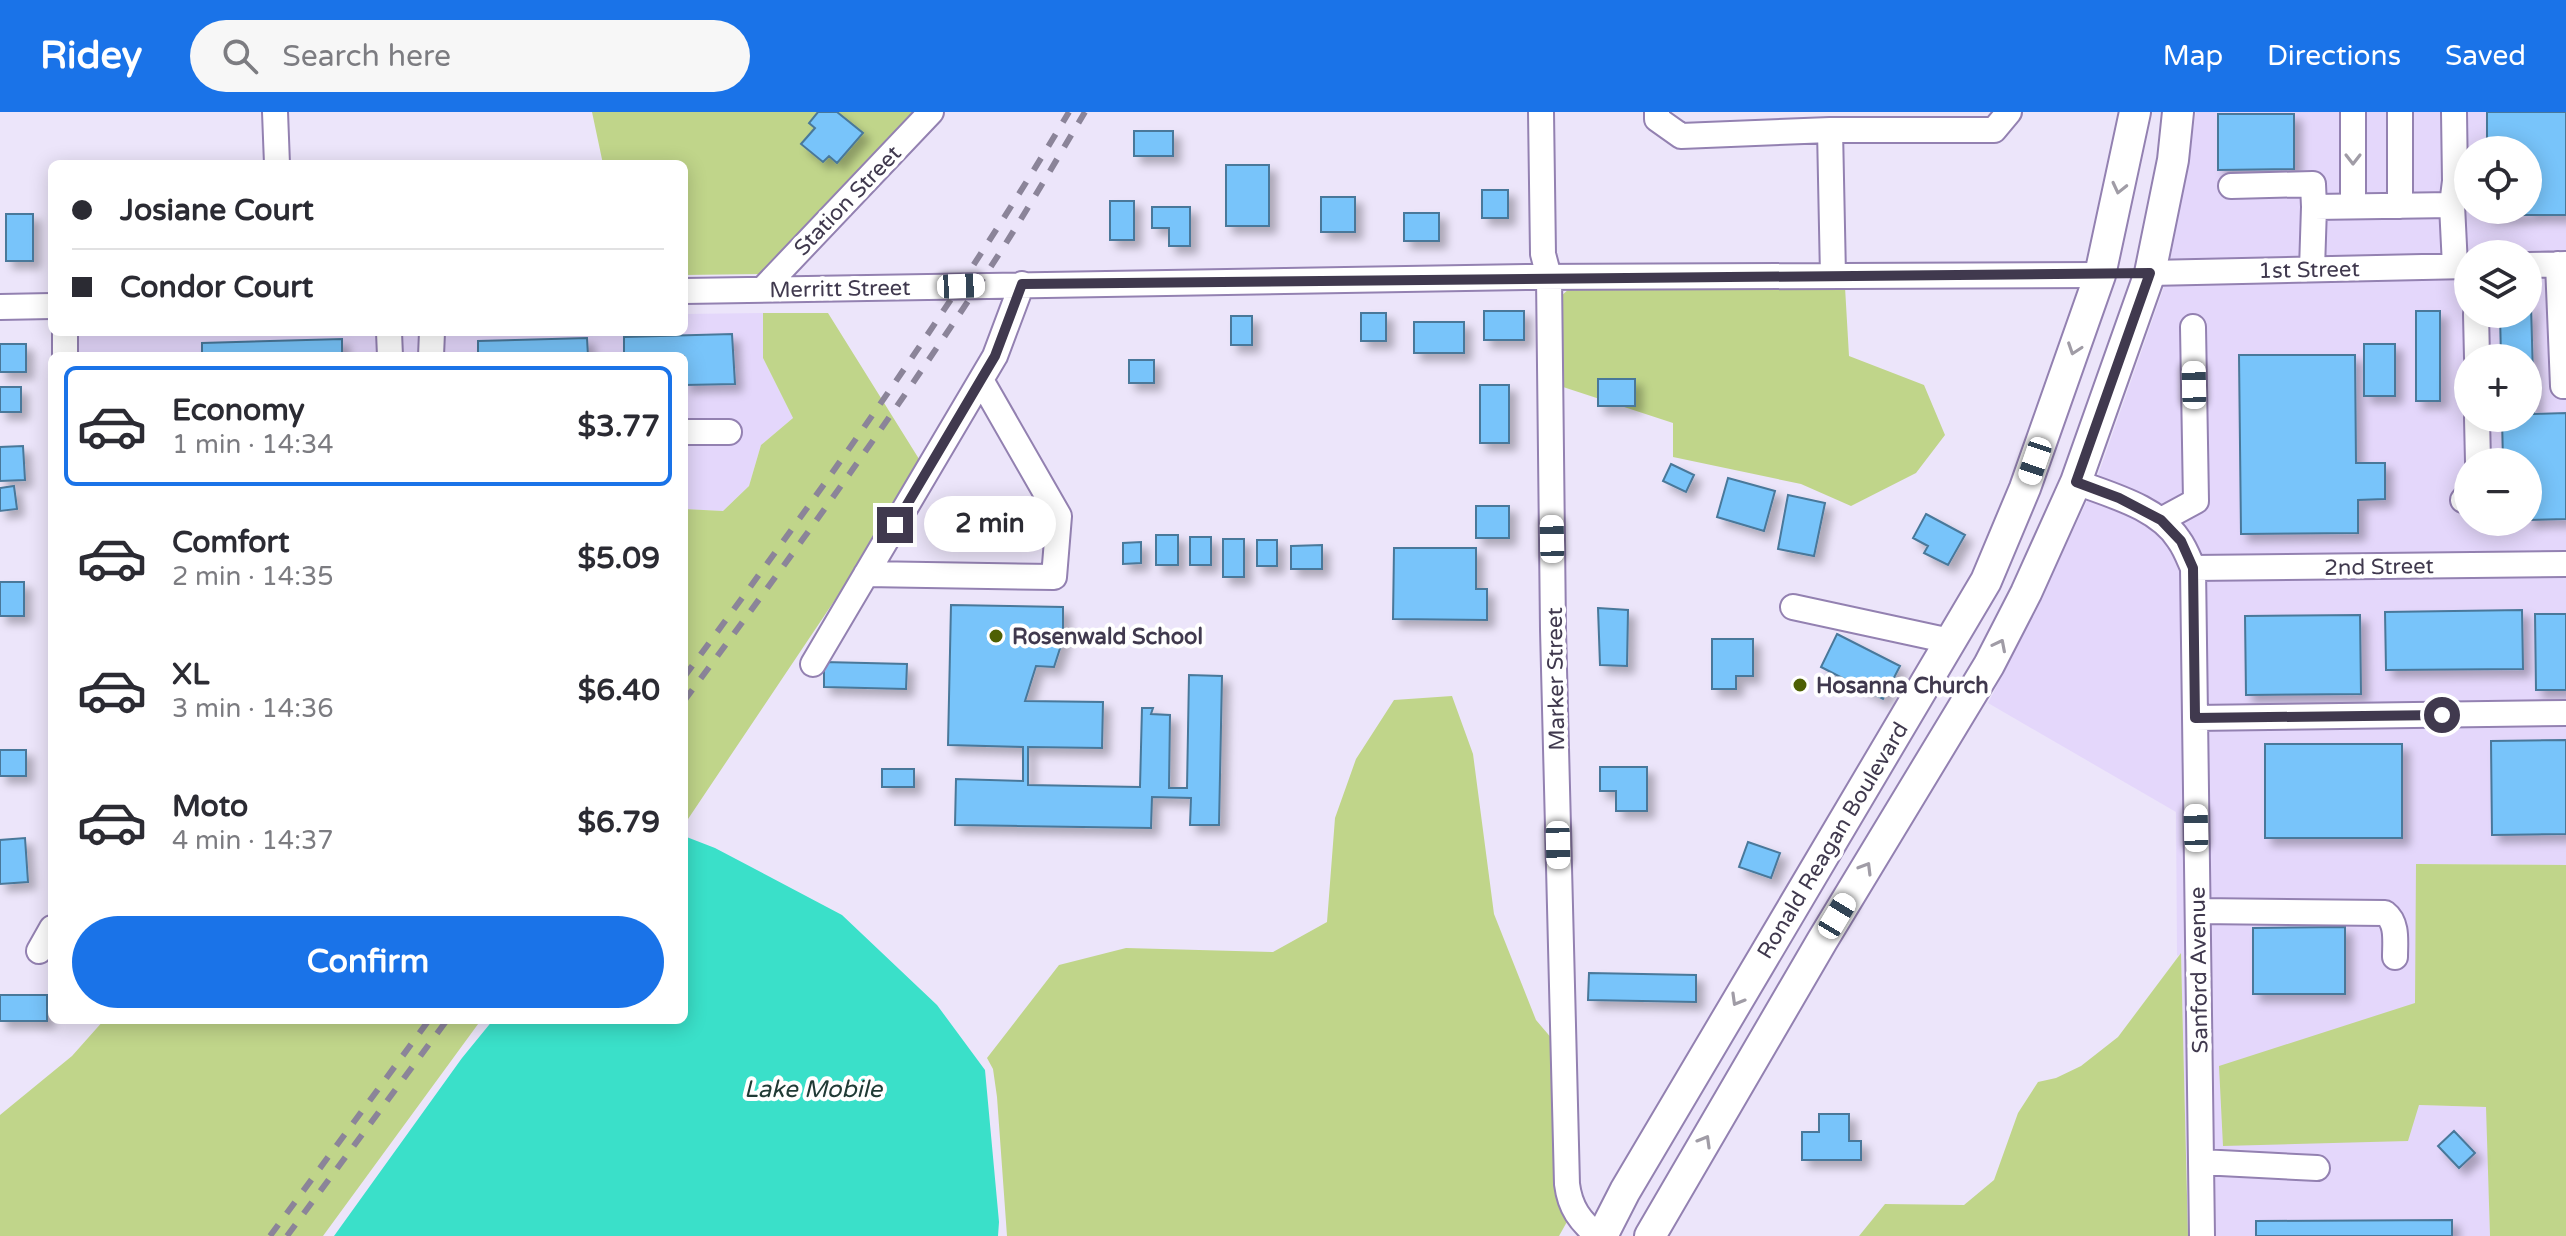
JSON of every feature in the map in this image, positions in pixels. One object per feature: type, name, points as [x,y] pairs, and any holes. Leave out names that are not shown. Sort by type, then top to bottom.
[{"type":"main road","name":"Ronald Reagan Boulevard","points":[[1600,1236],[1986,581],[2025,488],[2100,275],[2135,112]]},
{"type":"main road","name":"Ronald Reagan Boulevard","points":[[1650,1236],[1830,928],[1989,665],[2026,593],[2076,482],[2150,273],[2173,160],[2178,112]]},
{"type":"main road","points":[[2100,275],[2150,273]]},
{"type":"street","points":[[275,112],[277,160]]},
{"type":"street","name":"Station Street","points":[[763,289],[931,112]]},
{"type":"street","name":"Marker Street","points":[[1541,112],[1543,254],[1549,277],[1567,1184],[1574,1212],[1600,1236]]},
{"type":"street","points":[[1657,112],[1657,119],[1681,136],[1830,130],[1994,130],[2009,112]]},
{"type":"street","points":[[2353,112],[2353,206]]},
{"type":"street","points":[[2400,112],[2400,206]]},
{"type":"street","points":[[2454,112],[2455,181],[2452,205],[2458,240]]},
{"type":"street","points":[[1830,130],[1833,276]]},
{"type":"street","points":[[2231,186],[2313,184],[2312,269]]},
{"type":"street","points":[[2314,207],[2452,205]]},
{"type":"street","points":[[2542,265],[2562,264],[2563,386],[2566,386]]},
{"type":"street","name":"1st Street","points":[[2150,273],[2454,266]]},
{"type":"street","name":"Merritt Street","points":[[688,291],[1549,277],[2100,275]]},
{"type":"street","points":[[813,664],[995,356],[1022,284]]},
{"type":"street","points":[[0,307],[48,306]]},
{"type":"street","points":[[2161,520],[2196,501],[2193,327]]},
{"type":"street","points":[[866,574],[1054,577],[1059,516],[981,380]]},
{"type":"street","points":[[688,432],[729,432]]},
{"type":"street","name":"Sanford Avenue","points":[[2076,482],[2119,498],[2161,520],[2181,541],[2193,568],[2202,1236]]},
{"type":"street","name":"2nd Street","points":[[2193,568],[2566,564]]},
{"type":"street","points":[[1793,607],[1950,641]]},
{"type":"street","points":[[2195,718],[2566,713]]},
{"type":"street","points":[[2198,911],[2385,913],[2394,926],[2395,957]]},
{"type":"street","points":[[39,951],[48,935]]},
{"type":"street","points":[[2201,1162],[2317,1168]]},
{"type":"shaded area","points":[[592,112],[916,112],[762,274],[688,275],[688,160],[602,160]]},
{"type":"shaded area","points":[[2196,112],[2566,112],[2566,252],[2542,253],[2542,240],[2454,240],[2454,255],[2170,261]]},
{"type":"shaded area","points":[[2566,275],[2566,552],[2199,557],[2179,523],[2206,501],[2202,316],[2183,317],[2185,494],[2163,507],[2097,478],[2165,284],[2454,277],[2454,328],[2542,328],[2542,276]]},
{"type":"shaded area","points":[[1845,287],[1849,356],[1924,385],[1945,435],[1916,473],[1851,506],[1801,484],[1673,457],[1673,423],[1560,386],[1559,305],[1561,296],[1569,289]]},
{"type":"shaded area","points":[[763,313],[763,358],[793,418],[761,445],[749,486],[723,511],[688,509],[688,352],[76,352],[76,336],[688,336],[688,314]]},
{"type":"shaded area","points":[[763,313],[828,313],[924,467],[688,819],[688,509],[723,511],[749,486],[761,445],[793,418],[763,358]]},
{"type":"shaded area","points":[[2088,499],[2154,529],[2156,535],[2160,534],[2172,548],[2183,571],[2192,1236],[2188,1236],[2181,954],[2177,956],[2176,812],[1988,703]]},
{"type":"shaded area","points":[[2566,575],[2566,702],[2205,707],[2203,580]]},
{"type":"shaded area","points":[[1452,696],[1473,754],[1494,914],[1536,1020],[1553,1040],[1568,1220],[1559,1236],[1007,1236],[997,1097],[993,1069],[987,1058],[1059,965],[1126,948],[1273,952],[1327,922],[1335,818],[1356,759],[1394,700]]},
{"type":"shaded area","points":[[2566,725],[2566,865],[2417,864],[2419,1105],[2487,1107],[2490,1236],[2212,1236],[2205,730]]},
{"type":"shaded area","points":[[2416,864],[2566,865],[2566,1236],[2490,1236],[2486,1107],[2419,1105],[2408,1141],[2223,1146],[2219,1066],[2415,1003]]},
{"type":"shaded area","points":[[2181,953],[2188,1236],[1859,1236],[1885,1204],[1964,1205],[1994,1180],[2018,1113],[2038,1082],[2056,1078],[2081,1066],[2118,1037]]},
{"type":"shaded area","points":[[100,1024],[478,1024],[323,1236],[0,1236],[0,1115],[72,1056]]},
{"type":"water","name":"Lake Mobile","points":[[688,838],[715,848],[842,915],[937,1005],[985,1070],[998,1236],[334,1236],[490,1024],[688,1024]]},
{"type":"building","points":[[818,112],[837,112],[863,133],[837,163],[829,156],[823,162],[801,144],[815,128],[809,123]]},
{"type":"building","points":[[2487,112],[2566,112],[2566,215],[2542,215],[2542,136],[2487,136]]},
{"type":"building","points":[[2218,114],[2294,114],[2294,169],[2218,170]]},
{"type":"building","points":[[1134,131],[1173,131],[1173,156],[1134,156]]},
{"type":"building","points":[[1226,165],[1269,165],[1269,226],[1226,226]]},
{"type":"building","points":[[1482,190],[1508,190],[1508,218],[1482,218]]},
{"type":"building","points":[[1321,197],[1355,197],[1355,232],[1321,232]]},
{"type":"building","points":[[1110,201],[1134,201],[1134,240],[1110,240]]},
{"type":"building","points":[[1152,207],[1190,207],[1190,246],[1169,246],[1169,228],[1152,228]]},
{"type":"building","points":[[1404,213],[1439,213],[1439,241],[1404,241]]},
{"type":"building","points":[[6,214],[33,214],[33,261],[6,261]]},
{"type":"building","points":[[1484,311],[1524,311],[1524,340],[1484,340]]},
{"type":"building","points":[[2416,311],[2440,311],[2440,401],[2416,401]]},
{"type":"building","points":[[1361,313],[1386,313],[1386,341],[1361,341]]},
{"type":"building","points":[[1231,316],[1252,316],[1252,345],[1231,345]]},
{"type":"building","points":[[1414,322],[1464,322],[1464,353],[1414,353]]},
{"type":"building","points":[[2500,328],[2532,328],[2532,344],[2501,344]]},
{"type":"building","points":[[732,334],[735,384],[688,385],[688,352],[624,352],[624,337]]},
{"type":"building","points":[[587,338],[588,352],[478,352],[478,341]]},
{"type":"building","points":[[342,339],[342,352],[202,352],[202,343]]},
{"type":"building","points":[[0,344],[26,344],[26,372],[0,372]]},
{"type":"building","points":[[2364,344],[2395,344],[2395,396],[2364,396]]},
{"type":"building","points":[[2239,355],[2355,355],[2356,463],[2385,463],[2385,499],[2358,500],[2358,533],[2241,534]]},
{"type":"building","points":[[1129,360],[1154,360],[1154,383],[1129,383]]},
{"type":"building","points":[[1598,379],[1635,379],[1635,406],[1598,406]]},
{"type":"building","points":[[1480,385],[1509,385],[1509,443],[1480,443]]},
{"type":"building","points":[[0,387],[21,387],[21,412],[0,412]]},
{"type":"building","points":[[2566,413],[2566,519],[2542,520],[2542,448],[2503,448],[2502,432],[2542,432],[2542,414]]},
{"type":"building","points":[[23,446],[25,480],[0,481],[0,447]]},
{"type":"building","points":[[1671,464],[1694,475],[1686,492],[1663,481]]},
{"type":"building","points":[[1728,478],[1775,491],[1764,531],[1717,517]]},
{"type":"building","points":[[14,486],[17,509],[0,511],[0,488]]},
{"type":"building","points":[[1788,495],[1825,503],[1814,556],[1778,549]]},
{"type":"building","points":[[1476,506],[1509,506],[1509,538],[1476,538]]},
{"type":"building","points":[[1926,514],[1965,535],[1948,565],[1924,553],[1928,546],[1913,538]]},
{"type":"building","points":[[1156,535],[1178,535],[1178,565],[1156,565]]},
{"type":"building","points":[[1190,537],[1211,537],[1211,565],[1190,565]]},
{"type":"building","points":[[1223,539],[1244,539],[1244,577],[1223,577]]},
{"type":"building","points":[[1257,540],[1277,540],[1277,566],[1257,566]]},
{"type":"building","points":[[1141,542],[1141,563],[1123,564],[1123,543]]},
{"type":"building","points":[[1322,545],[1322,569],[1291,569],[1291,546]]},
{"type":"building","points":[[1394,548],[1476,548],[1476,589],[1487,589],[1487,620],[1393,619]]},
{"type":"building","points":[[0,582],[24,582],[24,616],[0,616]]},
{"type":"building","points":[[951,605],[1063,607],[1063,639],[1054,667],[1036,666],[1025,701],[1103,702],[1102,748],[1028,747],[1028,785],[1140,787],[1142,708],[1153,708],[1151,714],[1170,715],[1169,788],[1187,788],[1189,675],[1222,676],[1219,825],[1190,825],[1191,798],[1152,797],[1151,828],[955,825],[956,779],[1023,781],[1023,747],[948,745]]},
{"type":"building","points":[[1598,608],[1628,610],[1627,666],[1600,665]]},
{"type":"building","points":[[2522,610],[2523,669],[2386,670],[2385,612]]},
{"type":"building","points":[[2535,614],[2566,614],[2566,690],[2536,690]]},
{"type":"building","points":[[2360,615],[2361,694],[2246,695],[2245,616]]},
{"type":"building","points":[[1837,634],[1900,666],[1883,699],[1821,667]]},
{"type":"building","points":[[1712,639],[1753,639],[1753,676],[1736,676],[1736,689],[1712,689]]},
{"type":"building","points":[[824,662],[907,664],[906,689],[824,687]]},
{"type":"building","points":[[2566,740],[2566,834],[2492,835],[2491,741]]},
{"type":"building","points":[[2265,744],[2402,744],[2402,838],[2265,838]]},
{"type":"building","points":[[0,750],[26,750],[26,776],[0,776]]},
{"type":"building","points":[[1600,767],[1647,767],[1647,811],[1616,811],[1616,791],[1600,791]]},
{"type":"building","points":[[882,769],[914,769],[914,787],[882,787]]},
{"type":"building","points":[[25,838],[28,882],[0,884],[0,840]]},
{"type":"building","points":[[1748,842],[1780,853],[1771,878],[1739,867]]},
{"type":"building","points":[[2345,927],[2345,994],[2253,994],[2253,928]]},
{"type":"building","points":[[1589,973],[1696,975],[1696,1002],[1588,1000]]},
{"type":"building","points":[[0,995],[47,995],[47,1021],[0,1021]]},
{"type":"building","points":[[1819,1114],[1849,1114],[1849,1141],[1861,1141],[1861,1160],[1802,1160],[1802,1132],[1819,1132]]},
{"type":"building","points":[[2454,1131],[2475,1153],[2459,1168],[2438,1146]]},
{"type":"building","points":[[2452,1220],[2452,1236],[2256,1236],[2256,1221]]},
{"type":"railway","points":[[688,672],[884,399],[979,257],[1069,112]]},
{"type":"railway","points":[[688,696],[908,389],[1007,241],[1085,112]]},
{"type":"railway","points":[[270,1236],[426,1024]]},
{"type":"railway","points":[[287,1236],[444,1024]]},
{"type":"place","name":"Rosenwald School","points":[[996,636]]},
{"type":"place","name":"Hosanna Church","points":[[1800,685]]},
{"type":"route","points":[[895,525],[995,356],[1022,284],[2150,273],[2076,482],[2119,498],[2161,520],[2181,541],[2193,568],[2195,718],[2442,715]]}]
